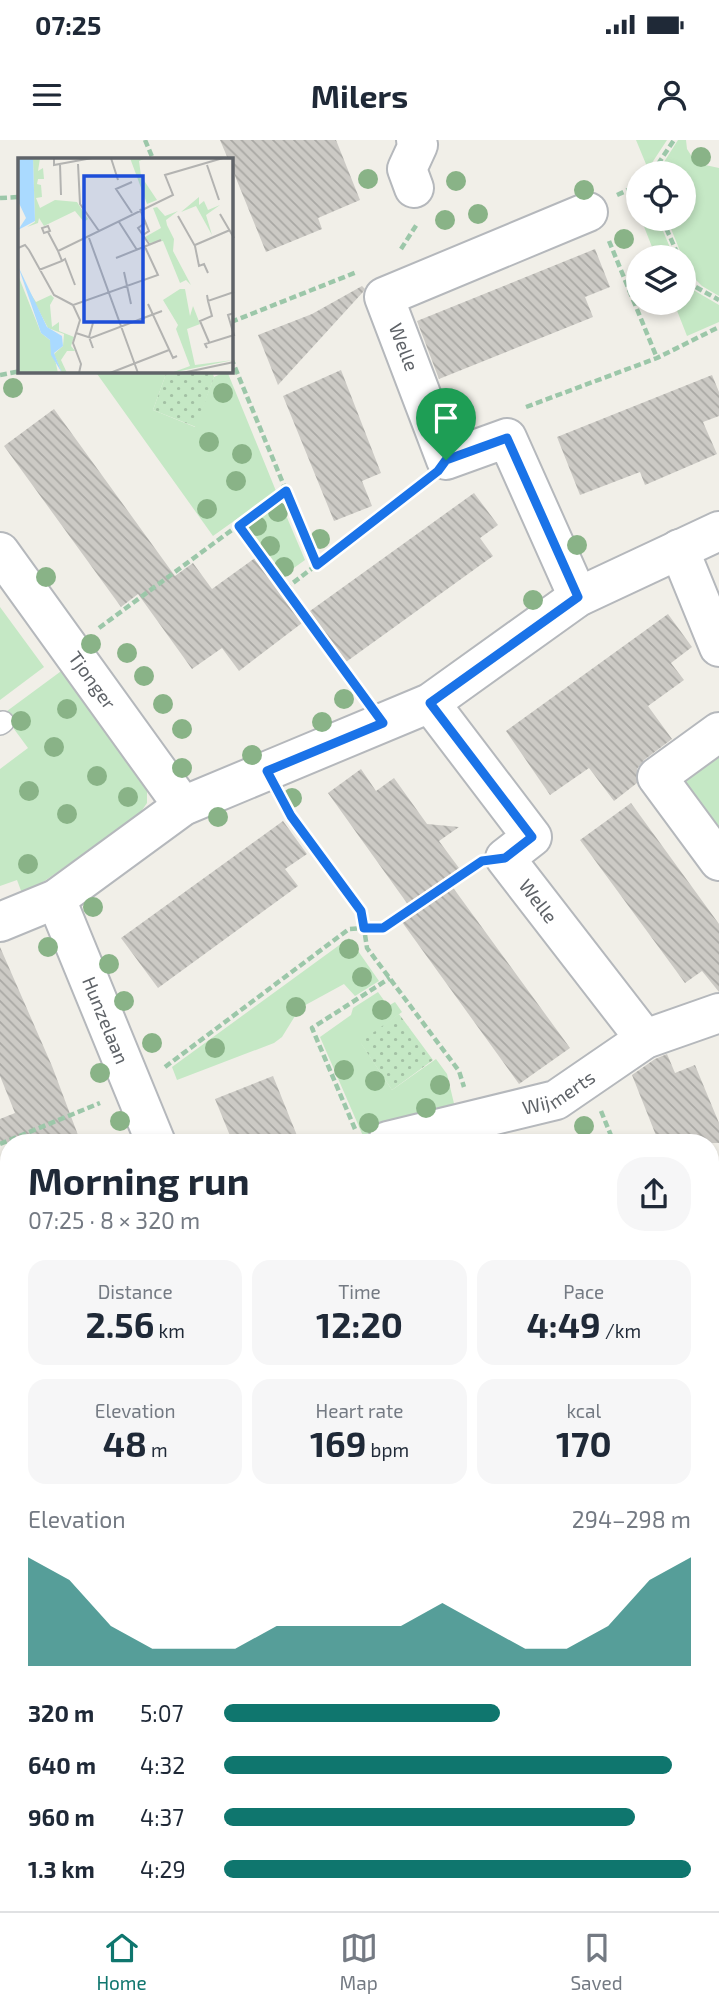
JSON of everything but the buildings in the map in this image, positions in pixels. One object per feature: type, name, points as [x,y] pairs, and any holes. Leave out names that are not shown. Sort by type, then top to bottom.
[{"type":"street","points":[[414,188],[407,169],[418,145],[416,140]]},
{"type":"street","points":[[389,284],[596,221]]},
{"type":"street","name":"Welle","points":[[389,284],[384,297],[446,460]]},
{"type":"street","points":[[446,460],[507,438],[578,597]]},
{"type":"street","points":[[0,922],[56,898],[183,806],[430,703],[578,597],[719,531]]},
{"type":"street","points":[[679,549],[719,647]]},
{"type":"street","name":"Tjonger","points":[[0,552],[183,806]]},
{"type":"street","points":[[430,703],[532,837],[505,858]]},
{"type":"street","points":[[719,732],[657,778],[719,861]]},
{"type":"street","name":"Welle","points":[[505,858],[645,1039]]},
{"type":"street","name":"Hunzelaan","points":[[56,898],[152,1134]]},
{"type":"street","name":"Wijmerts","points":[[384,1134],[474,1120],[556,1100],[645,1039],[719,1013]]},
{"type":"path","points":[[145,140],[153,158]]},
{"type":"path","points":[[660,161],[674,140]]},
{"type":"path","points":[[233,321],[356,272],[389,284],[423,215],[414,188]]},
{"type":"path","points":[[0,198],[18,197]]},
{"type":"path","points":[[596,221],[657,358]]},
{"type":"path","points":[[696,287],[719,300]]},
{"type":"path","points":[[516,411],[657,358],[719,327]]},
{"type":"path","points":[[233,363],[317,565]]},
{"type":"path","points":[[0,375],[18,372]]},
{"type":"path","points":[[285,589],[438,471],[446,460]]},
{"type":"path","points":[[70,649],[286,491]]},
{"type":"path","points":[[239,526],[383,723]]},
{"type":"path","points":[[267,771],[291,816],[361,911],[367,948],[459,1071],[474,1120]]},
{"type":"path","points":[[25,1134],[134,1090],[349,929],[383,928],[482,861],[505,858]]},
{"type":"path","points":[[370,1134],[312,1028],[390,978]]},
{"type":"green space","points":[[636,140],[667,140],[653,161],[645,161]]},
{"type":"green space","points":[[678,140],[686,140],[687,149],[695,161],[665,161]]},
{"type":"green space","points":[[696,163],[719,168],[719,296],[696,280],[696,245],[678,245],[672,231],[696,231]]},
{"type":"green space","points":[[646,231],[663,231],[669,245],[651,245]]},
{"type":"green space","points":[[696,292],[719,305],[719,322],[687,336],[679,315],[696,315]]},
{"type":"green space","points":[[96,373],[166,373],[153,410],[195,427],[214,377],[228,373],[276,491],[213,536]]},
{"type":"green space","points":[[166,373],[213,373],[214,377],[196,427],[153,410]]},
{"type":"green space","points":[[280,501],[305,560],[284,575],[247,525]]},
{"type":"green space","points":[[0,607],[44,667],[0,700]]},
{"type":"green space","points":[[64,669],[147,789],[147,803],[138,816],[23,896],[17,880],[0,886],[0,769],[28,748],[3,714]]},
{"type":"green space","points":[[719,749],[719,847],[672,783]]},
{"type":"green space","points":[[349,938],[379,981],[355,996],[344,984],[300,1008],[282,1037],[274,1043],[177,1080],[172,1067]]},
{"type":"green space","points":[[378,992],[388,1006],[395,1002],[402,1012],[361,1043],[392,1090],[436,1059],[447,1074],[456,1112],[362,1134],[320,1037],[351,1015],[353,1008]]},
{"type":"green space","points":[[399,1014],[433,1060],[392,1090],[360,1042]]},
{"type":"route","points":[[507,438],[578,597],[430,703],[532,837],[505,858],[482,861],[383,928],[364,928],[361,911],[291,816],[267,771],[383,723],[239,526],[286,491],[317,565],[438,471],[446,460],[507,438]]}]
